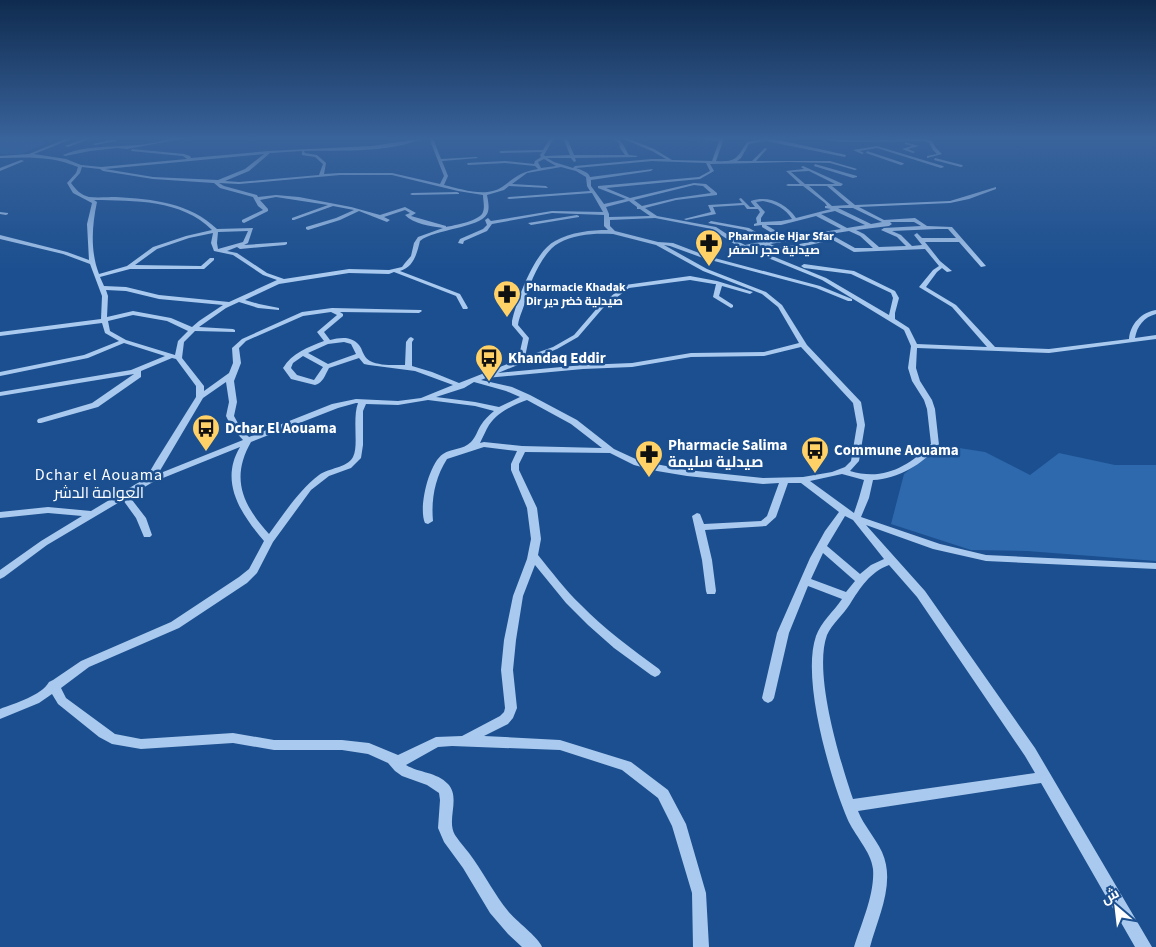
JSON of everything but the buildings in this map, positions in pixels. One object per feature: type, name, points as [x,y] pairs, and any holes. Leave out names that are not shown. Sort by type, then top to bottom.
[{"type":"street","points":[[71,182],[70,185],[75,192],[88,198],[95,204],[90,218],[92,263],[105,296],[104,320],[109,334],[174,357],[200,386],[200,397]]},
{"type":"street","points":[[219,182],[216,184],[222,187],[255,196],[260,205],[266,210],[244,221]]},
{"type":"street","points":[[225,182],[257,182]]},
{"type":"street","points":[[425,182],[464,192],[485,194],[498,191],[511,182]]},
{"type":"street","points":[[441,186],[443,182]]},
{"type":"street","points":[[589,182],[592,192],[603,206],[607,217],[607,226],[612,232]]},
{"type":"street","points":[[591,182],[630,201],[655,218]]},
{"type":"street","points":[[600,187],[653,182]]},
{"type":"street","points":[[799,182],[817,194],[832,209],[861,227]]},
{"type":"street","points":[[788,185],[841,185],[835,182]]},
{"type":"street","points":[[603,206],[630,201],[681,186],[697,184],[706,186],[715,194],[676,199],[639,208]]},
{"type":"street","points":[[507,185],[546,187]]},
{"type":"street","points":[[829,186],[855,207],[887,222],[897,229]]},
{"type":"street","points":[[725,234],[761,224],[787,222],[810,210],[888,206],[911,202],[950,202],[994,188]]},
{"type":"street","points":[[412,194],[433,195],[464,192]]},
{"type":"street","points":[[509,198],[592,192]]},
{"type":"street","points":[[483,216],[485,194]]},
{"type":"street","points":[[541,195],[550,207]]},
{"type":"street","points":[[256,199],[277,196],[358,210],[381,216],[387,220]]},
{"type":"street","points":[[88,198],[142,201],[178,208],[201,217],[216,231]]},
{"type":"street","points":[[741,199],[749,208],[759,208]]},
{"type":"street","points":[[787,239],[761,224],[758,220],[763,212],[753,202],[768,200],[785,209],[794,219]]},
{"type":"street","points":[[675,220],[714,213],[710,206],[745,204]]},
{"type":"street","points":[[294,219],[332,205]]},
{"type":"street","points":[[461,243],[464,239],[485,230],[489,227],[490,223],[550,207],[607,217],[655,218],[708,226],[745,247],[792,264],[824,279],[907,330],[914,346],[912,368],[916,382],[928,400],[931,409],[935,445],[924,456],[894,474],[869,478],[842,471]]},
{"type":"street","points":[[381,216],[405,208],[414,213],[407,215],[409,217],[447,228]]},
{"type":"street","points":[[794,219],[832,209],[869,226],[900,237],[910,247]]},
{"type":"street","points":[[308,228],[338,219],[358,210]]},
{"type":"street","points":[[531,223],[577,216],[584,212]]},
{"type":"street","points":[[817,214],[862,235],[877,248]]},
{"type":"street","points":[[760,215],[787,222]]},
{"type":"street","points":[[483,216],[490,223]]},
{"type":"street","points":[[396,271],[407,264],[416,251],[415,245],[419,238],[447,228],[474,222],[483,216]]},
{"type":"street","points":[[686,219],[744,228],[780,250],[820,242]]},
{"type":"street","points":[[745,247],[887,222],[915,220],[925,227]]},
{"type":"street","points":[[884,230],[925,227],[950,228],[983,266]]},
{"type":"street","points":[[934,227],[944,240]]},
{"type":"street","points":[[129,267],[155,248],[188,237],[216,231],[251,229],[245,243],[219,251]]},
{"type":"street","points":[[216,231],[215,247],[219,251],[236,254],[271,278],[282,280],[349,272],[396,271],[458,295],[465,308]]},
{"type":"street","points":[[474,380],[509,389],[527,397],[574,422],[611,451],[637,463],[687,473],[763,481],[821,478],[848,469],[855,461],[861,425],[857,402],[803,344],[780,306],[764,293],[705,270],[658,244],[612,232],[590,233],[553,244],[526,282],[516,314],[516,325],[526,338],[521,361]]},
{"type":"street","points":[[826,234],[852,250],[926,246]]},
{"type":"street","points":[[732,240],[759,236]]},
{"type":"street","points":[[0,237],[72,255],[92,263]]},
{"type":"street","points":[[949,271],[942,266],[919,238],[961,240]]},
{"type":"street","points":[[234,247],[285,243]]},
{"type":"street","points":[[658,244],[671,244],[706,257],[818,287],[871,308]]},
{"type":"street","points":[[97,276],[129,267],[198,268],[206,266],[212,259]]},
{"type":"street","points":[[792,264],[852,272],[893,292],[896,298],[892,321]]},
{"type":"street","points":[[942,266],[922,286],[954,306],[992,348]]},
{"type":"street","points":[[0,576],[44,543],[150,480],[347,402],[398,403],[428,398],[566,342],[576,336],[601,307],[624,287],[675,277],[699,279],[764,293]]},
{"type":"street","points":[[0,394],[60,386],[137,371],[174,357],[181,341],[193,329],[229,304],[282,280]]},
{"type":"street","points":[[719,284],[716,297],[731,306]]},
{"type":"street","points":[[102,288],[126,289],[159,297],[229,304]]},
{"type":"street","points":[[239,300],[277,309]]},
{"type":"street","points":[[327,341],[321,336],[320,332],[341,315],[334,310]]},
{"type":"street","points":[[150,480],[200,397],[231,375],[237,363],[235,348],[239,343],[307,312],[334,310],[419,311]]},
{"type":"street","points":[[1132,339],[1137,325],[1147,314],[1156,312]]},
{"type":"street","points":[[0,334],[104,320],[133,314],[169,319],[181,326],[193,329],[233,331]]},
{"type":"street","points":[[914,346],[1049,351],[1132,339],[1156,338]]},
{"type":"street","points":[[408,368],[408,342],[411,339]]},
{"type":"street","points":[[0,374],[86,357],[124,340]]},
{"type":"street","points":[[360,355],[327,366],[317,382],[307,382],[294,377],[287,370],[288,364],[303,353],[327,341],[351,341],[360,355],[370,363],[408,368],[461,386]]},
{"type":"street","points":[[483,376],[638,364],[690,355],[764,354],[803,344]]},
{"type":"street","points":[[303,353],[327,366]]},
{"type":"street","points":[[40,421],[100,403],[138,375],[137,371]]},
{"type":"street","points":[[231,375],[233,402],[230,416],[236,428],[248,441]]},
{"type":"street","points":[[470,448],[476,443],[487,423],[500,410],[527,397]]},
{"type":"street","points":[[428,398],[476,404],[500,410]]},
{"type":"street","points":[[0,714],[35,700],[53,685],[85,664],[174,625],[219,597],[252,571],[269,542],[308,488],[326,474],[348,466],[356,458],[360,438],[359,411],[362,401]]},
{"type":"street","points":[[248,441],[240,452],[237,461],[236,488],[242,504],[269,542]]},
{"type":"street","points":[[428,522],[433,476],[448,454],[484,444],[522,449],[611,451]]},
{"type":"street","points":[[463,742],[495,726],[509,714],[511,700],[507,670],[510,640],[518,596],[533,556],[536,539],[532,508],[515,470],[515,464],[522,449]]},
{"type":"street","points":[[856,518],[869,478]]},
{"type":"street","points":[[700,527],[763,524],[770,517],[785,480]]},
{"type":"street","points":[[803,480],[844,512],[856,518],[962,554],[986,558],[1156,566]]},
{"type":"street","points":[[123,495],[137,509],[144,524],[146,535]]},
{"type":"street","points":[[0,515],[48,510],[90,514]]},
{"type":"street","points":[[768,698],[783,633],[821,546],[844,512]]},
{"type":"street","points":[[697,516],[707,560],[711,590]]},
{"type":"street","points":[[856,518],[870,538],[891,560],[937,617],[1030,752],[1144,947]]},
{"type":"street","points":[[821,546],[860,580]]},
{"type":"street","points":[[533,556],[559,589],[584,615],[616,643],[655,672]]},
{"type":"street","points":[[862,947],[878,889],[881,870],[849,806],[828,736],[819,680],[819,646],[826,627],[844,605],[860,580],[873,568],[891,560]]},
{"type":"street","points":[[805,581],[848,597]]},
{"type":"street","points":[[53,685],[62,701],[112,739],[141,744],[233,738],[274,745],[342,745],[369,749],[393,760],[407,774],[428,779],[444,789],[448,799],[444,827],[447,835],[466,860],[486,894],[515,930],[534,947]]},
{"type":"street","points":[[393,760],[406,760],[436,742],[463,742],[560,745],[626,766],[663,794],[679,824],[699,893],[701,947]]},
{"type":"street","points":[[849,806],[1045,778]]},
{"type":"shaded area","points":[[940,445],[985,452],[1030,475],[1059,453],[1115,465],[1156,465],[1156,561],[1027,551],[971,550],[891,524],[904,474]]},
{"type":"place","name":"Pharmacie Hjar Sfar صيدلية حجر الصفر","points":[[709,267]]},
{"type":"place","name":"Pharmacie Khadak Dir صيدلية خضر دير","points":[[507,318]]},
{"type":"place","name":"Khandaq Eddir","points":[[489,382]]},
{"type":"place","name":"Dchar El Aouama","points":[[206,452]]},
{"type":"place","name":"Commune Aouama","points":[[815,474]]},
{"type":"place","name":"Pharmacie Salima صيدلية سليمة","points":[[649,478]]},
{"type":"district","name":"Dchar el Aouama العوامة الدشر","points":[[99,484]]}]
